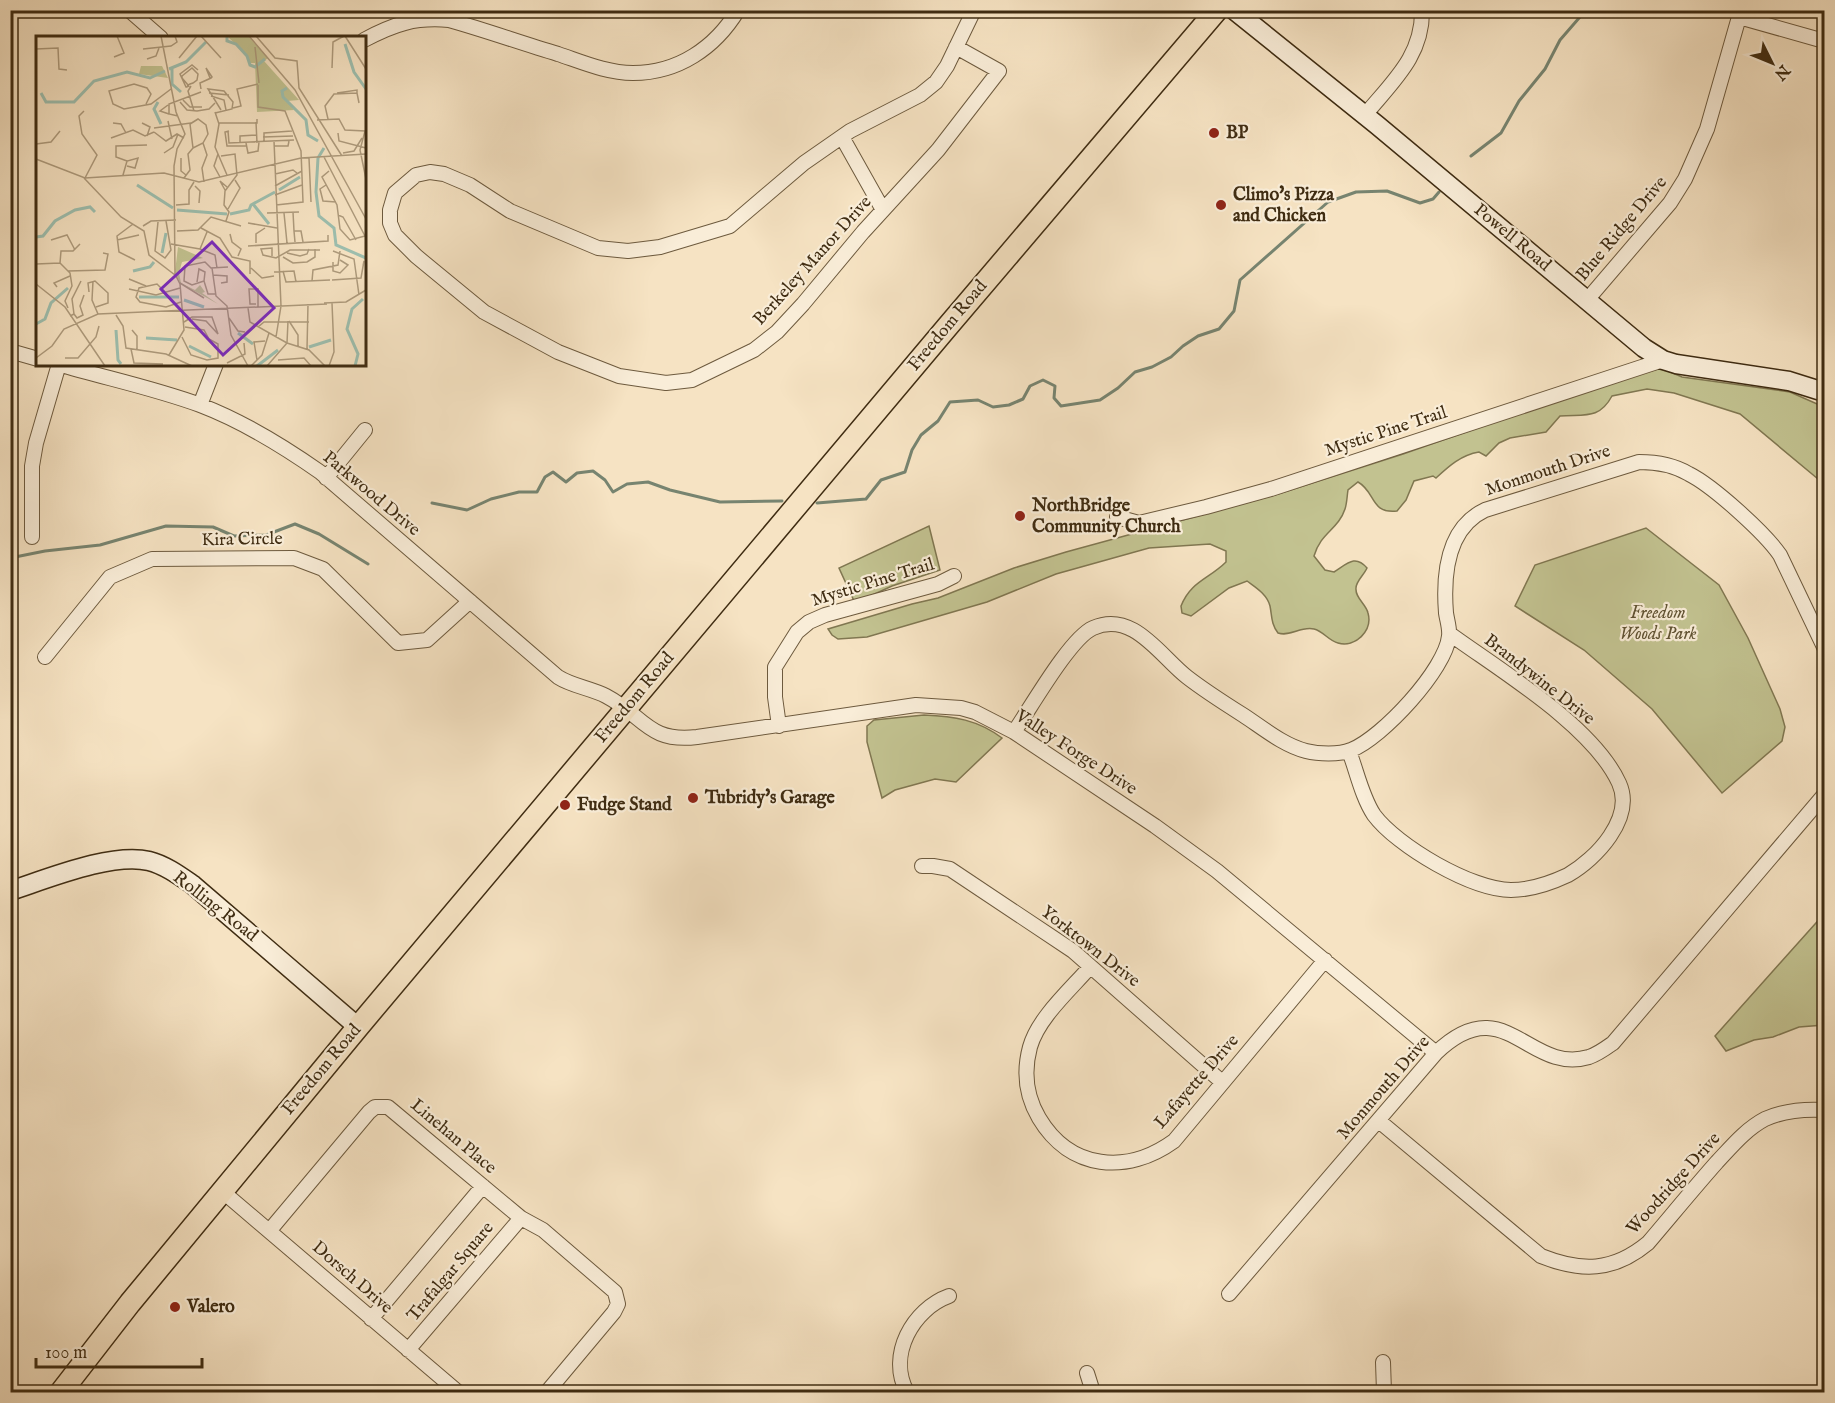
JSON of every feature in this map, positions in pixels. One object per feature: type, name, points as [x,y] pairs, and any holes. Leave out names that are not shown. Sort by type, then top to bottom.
[{"type":"main road","name":"Freedom Road","points":[[61,1392],[129,1303],[358,1027],[1217,10]]},
{"type":"street","points":[[129,10],[158,36]]},
{"type":"street","points":[[366,39],[390,26],[410,21],[430,18],[449,20],[597,67],[632,73],[653,71],[684,62],[718,38],[738,10]]},
{"type":"street","name":"Berkeley Manor Drive","points":[[956,47],[999,71],[938,150],[777,332],[754,350],[693,380],[666,383],[619,376],[558,352],[484,312],[416,256],[396,235],[390,223],[390,210],[395,193],[416,175],[430,172],[444,174],[470,186],[510,211],[598,248],[628,250],[660,247],[730,226],[804,163],[842,137],[920,95],[936,82],[974,10]]},
{"type":"street","name":"Powell Road","points":[[1233,10],[1365,115],[1644,348],[1663,360],[1698,369],[1789,381],[1824,392]]},
{"type":"street","points":[[1365,115],[1404,68],[1413,53],[1419,41],[1422,10]]},
{"type":"street","points":[[1740,14],[1824,41]]},
{"type":"street","name":"Blue Ridge Drive","points":[[1587,300],[1670,203],[1685,179],[1707,129],[1740,14]]},
{"type":"street","points":[[842,137],[883,210]]},
{"type":"street","points":[[10,351],[36,358]]},
{"type":"street","name":"Mystic Pine Trail","points":[[1117,517],[1139,523],[1271,489],[1663,360]]},
{"type":"street","points":[[32,537],[32,466],[36,443],[59,366]]},
{"type":"street","name":"Parkwood Drive","points":[[63,366],[200,405],[293,453],[326,478],[558,677],[567,683],[583,686],[605,696],[627,709]]},
{"type":"street","points":[[200,405],[215,366]]},
{"type":"street","points":[[326,478],[365,430]]},
{"type":"street","name":"Monmouth Drive","points":[[1014,732],[1075,641],[1092,628],[1114,624],[1125,626],[1138,633],[1157,647],[1189,679],[1281,740],[1306,751],[1322,753],[1349,751],[1383,728],[1420,689],[1443,657],[1450,634],[1446,597],[1451,546],[1469,519],[1485,510],[1640,462],[1653,462],[1679,469],[1697,478],[1773,544],[1824,647]]},
{"type":"street","name":"Kira Circle","points":[[45,657],[110,577],[152,559],[294,558],[323,569],[398,643],[428,640],[470,601]]},
{"type":"street","name":"Mystic Pine Trail","points":[[779,726],[775,696],[775,667],[785,648],[803,627],[825,615],[938,584],[954,576]]},
{"type":"street","name":"Brandywine Drive","points":[[1349,751],[1368,805],[1377,818],[1391,832],[1431,861],[1480,885],[1511,890],[1540,886],[1581,866],[1610,835],[1623,810],[1623,798],[1620,785],[1600,756],[1567,719],[1450,634]]},
{"type":"street","name":"Valley Forge Drive","points":[[627,709],[657,734],[670,738],[690,738],[916,705],[939,705],[975,712],[1014,732],[1155,826],[1210,866],[1436,1053]]},
{"type":"street","name":"Monmouth Drive","points":[[1229,1294],[1436,1053],[1451,1039],[1464,1031],[1491,1028],[1516,1036],[1551,1055],[1576,1059],[1589,1057],[1602,1051],[1625,1032],[1824,795]]},
{"type":"street","name":"Rolling Road","points":[[10,891],[106,862],[148,861],[176,873],[193,885],[358,1027]]},
{"type":"street","name":"Yorktown Drive","points":[[922,866],[950,869],[1052,936],[1222,1082]]},
{"type":"street","name":"Lafayette Drive","points":[[1090,967],[1038,1027],[1029,1049],[1026,1077],[1030,1101],[1044,1126],[1064,1147],[1090,1160],[1106,1162],[1135,1161],[1149,1156],[1174,1140],[1325,960]]},
{"type":"street","name":"Linehan Place","points":[[270,1230],[375,1107],[388,1107],[521,1218],[543,1230],[615,1292],[618,1304],[614,1312],[547,1392]]},
{"type":"street","name":"Woodridge Drive","points":[[1378,1121],[1541,1256],[1572,1267],[1586,1268],[1613,1264],[1648,1243],[1717,1163],[1752,1127],[1767,1118],[1799,1110],[1824,1110]]},
{"type":"street","name":"Trafalgar Square","points":[[371,1319],[483,1186]]},
{"type":"street","name":"Dorsch Drive","points":[[222,1191],[458,1392]]},
{"type":"street","name":"Trafalgar Square","points":[[408,1350],[521,1218]]},
{"type":"street","points":[[907,1392],[900,1369],[902,1350],[908,1332],[926,1308],[937,1300],[949,1296]]},
{"type":"street","points":[[1383,1362],[1384,1392]]},
{"type":"street","points":[[1087,1373],[1093,1392]]},
{"type":"green space","points":[[1661,368],[1682,377],[1790,392],[1824,407],[1824,484],[1740,414],[1674,393],[1647,389],[1612,396],[1602,409],[1590,414],[1560,416],[1546,432],[1510,438],[1499,443],[1486,456],[1479,452],[1473,453],[1456,462],[1436,478],[1433,476],[1414,481],[1406,500],[1397,511],[1382,509],[1364,486],[1358,482],[1348,490],[1346,507],[1342,516],[1321,541],[1314,556],[1325,570],[1334,572],[1355,561],[1367,568],[1357,583],[1356,592],[1368,613],[1368,626],[1361,637],[1351,643],[1335,642],[1309,628],[1287,634],[1278,633],[1266,598],[1247,581],[1229,588],[1191,616],[1182,613],[1181,606],[1190,591],[1226,562],[1226,551],[1210,544],[1149,548],[1056,574],[987,602],[867,637],[838,639],[828,629],[938,598],[1014,568],[1066,552],[1278,494],[1403,454],[1594,387]]},
{"type":"green space","points":[[929,526],[940,570],[892,586],[855,603],[839,568]]},
{"type":"green space","name":"Freedom Woods Park","points":[[1646,528],[1719,585],[1748,638],[1780,709],[1785,727],[1782,741],[1722,793],[1652,709],[1584,650],[1515,606],[1535,565]]},
{"type":"green space","points":[[924,715],[965,720],[984,727],[1002,738],[956,782],[935,779],[895,790],[882,798],[867,742],[867,726],[874,720]]},
{"type":"green space","points":[[1824,914],[1824,1025],[1799,1027],[1726,1051],[1715,1036]]},
{"type":"waterway","points":[[1471,156],[1501,133],[1519,101],[1545,69],[1560,40],[1586,10]]},
{"type":"waterway","points":[[817,503],[866,499],[881,480],[905,472],[912,450],[921,435],[938,421],[950,402],[978,400],[993,407],[1009,405],[1023,399],[1030,386],[1043,380],[1055,386],[1054,398],[1061,406],[1100,400],[1118,388],[1135,372],[1152,367],[1171,357],[1198,336],[1219,329],[1234,311],[1240,280],[1328,202],[1356,192],[1387,191],[1420,203],[1433,199],[1439,192]]},
{"type":"waterway","points":[[432,503],[467,510],[491,499],[519,492],[537,492],[545,477],[553,472],[566,482],[577,473],[593,471],[605,480],[613,492],[627,484],[648,482],[670,490],[720,502],[782,501]]},
{"type":"waterway","points":[[10,558],[45,551],[100,545],[166,526],[213,527],[234,536],[266,535],[295,524],[319,534],[368,564]]},
{"type":"place","name":"BP","points":[[1214,133]]},
{"type":"place","name":"Climo's Pizza and Chicken","points":[[1221,205]]},
{"type":"place","name":"NorthBridge Community Church","points":[[1020,516]]},
{"type":"place","name":"Tubridy's Garage","points":[[693,798]]},
{"type":"place","name":"Fudge Stand","points":[[565,805]]},
{"type":"place","name":"Valero","points":[[175,1307]]}]
